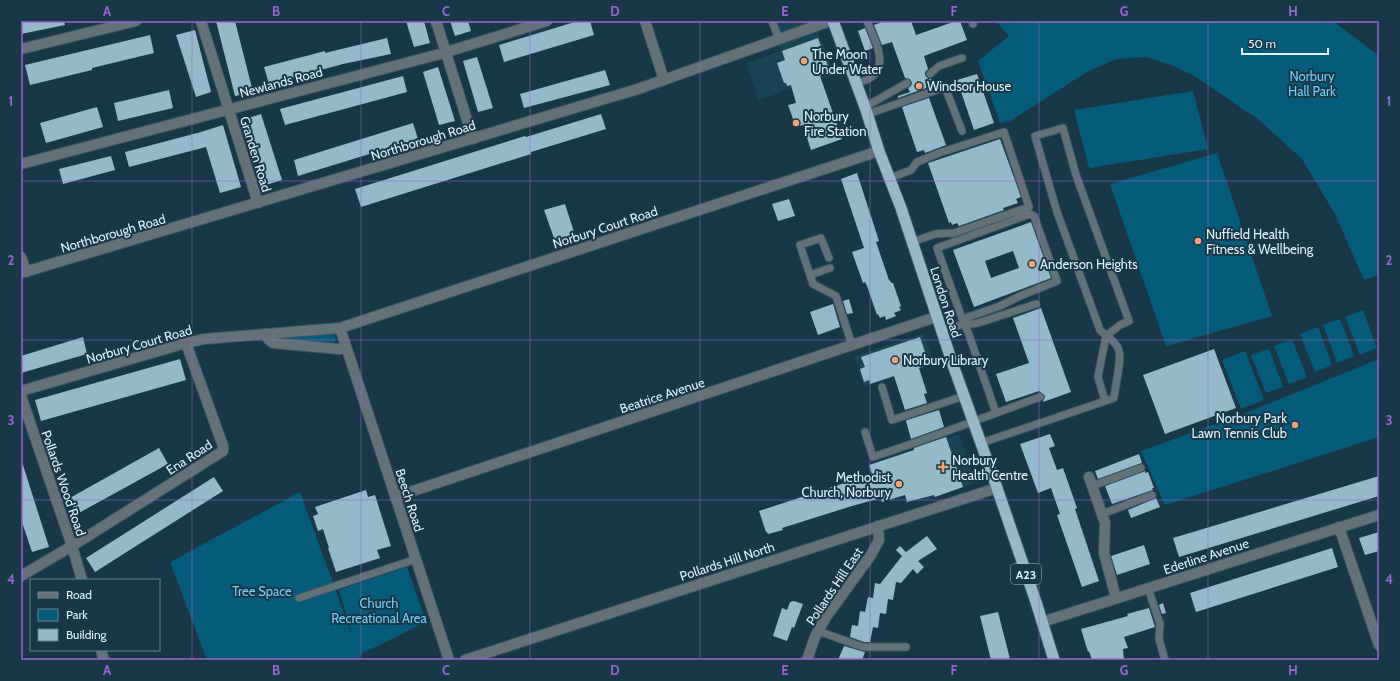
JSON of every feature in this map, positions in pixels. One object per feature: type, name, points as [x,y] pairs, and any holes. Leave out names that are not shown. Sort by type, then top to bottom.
[{"type":"highway","name":"London Road","points":[[833,21],[890,178],[936,317],[997,488],[1054,660]]},
{"type":"street","points":[[21,49],[136,21]]},
{"type":"street","name":"Granden Road","points":[[201,21],[258,203]]},
{"type":"street","points":[[436,21],[473,139]]},
{"type":"street","name":"Newlands Road","points":[[21,164],[446,52],[547,21]]},
{"type":"street","points":[[645,21],[664,80]]},
{"type":"street","name":"Northborough Road","points":[[23,273],[473,139],[664,80],[830,21]]},
{"type":"street","name":"Norbury Court Road","points":[[21,391],[204,339],[340,328],[879,151]]},
{"type":"street","points":[[21,257],[23,273]]},
{"type":"street","name":"Beatrice Avenue","points":[[395,497],[936,317]]},
{"type":"street","points":[[265,334],[273,343],[339,349],[346,348],[340,328]]},
{"type":"street","name":"Ena Road","points":[[72,546],[223,451],[224,446],[186,343]]},
{"type":"street","name":"Beech Road","points":[[346,348],[449,660]]},
{"type":"street","name":"Pollards Wood Road","points":[[21,396],[82,579]]},
{"type":"street","points":[[1090,482],[1106,528],[1104,553],[1116,598]]},
{"type":"street","name":"Pollards Hill North","points":[[465,660],[997,488]]},
{"type":"street","name":"Ederline Avenue","points":[[1042,622],[1379,515]]},
{"type":"street","name":"Pollards Hill East","points":[[807,660],[818,631],[834,604],[870,555],[879,540],[878,526]]},
{"type":"street","points":[[1339,527],[1379,645]]},
{"type":"street","points":[[21,576],[72,546]]},
{"type":"lane","points":[[772,21],[779,39]]},
{"type":"lane","points":[[856,84],[869,78],[880,63],[880,55],[868,21]]},
{"type":"lane","points":[[930,74],[939,66],[962,58]]},
{"type":"lane","points":[[866,110],[907,82]]},
{"type":"lane","points":[[866,110],[945,87],[962,131]]},
{"type":"lane","points":[[981,443],[1114,398],[1120,355],[1118,346],[1106,336],[1100,330],[1057,212],[1035,136],[1063,128],[1076,176],[1129,321],[1120,325],[1106,336],[1098,377],[1105,401]]},
{"type":"lane","points":[[890,178],[911,170],[917,162],[939,153],[1004,132],[1029,207],[954,233],[934,234],[912,242]]},
{"type":"lane","points":[[964,324],[968,317],[1000,306],[1057,281],[1034,216],[1030,214],[937,248],[964,324],[968,332],[996,413]]},
{"type":"lane","points":[[828,258],[821,238],[800,245],[813,284],[836,296],[852,345]]},
{"type":"lane","points":[[810,275],[830,268]]},
{"type":"lane","points":[[941,331],[964,324],[972,324],[1036,304]]},
{"type":"lane","points":[[882,387],[892,420],[964,396]]},
{"type":"lane","points":[[865,432],[873,457],[948,432],[973,421],[1040,397]]},
{"type":"lane","points":[[1090,482],[1141,468]]},
{"type":"lane","points":[[1102,514],[1152,495]]},
{"type":"lane","points":[[299,598],[416,560]]},
{"type":"lane","points":[[1148,588],[1160,624],[1159,639],[1165,660]]},
{"type":"lane","points":[[818,631],[863,647],[906,647]]},
{"type":"shaded area","points":[[771,21],[812,21],[824,46],[834,74],[758,100],[747,63],[781,51]]},
{"type":"shaded area","name":"Norbury Library","points":[[924,333],[934,364],[864,387],[854,356]]},
{"type":"shaded area","name":"Norbury Health Centre","points":[[959,434],[976,483],[927,500],[910,450]]},
{"type":"green space","name":"Norbury Hall Park","points":[[996,21],[1333,21],[1379,56],[1379,275],[1364,280],[1335,214],[1302,159],[1259,120],[1193,75],[1171,65],[1146,57],[1116,59],[1087,72],[1010,121],[1000,123],[978,61],[1009,36]]},
{"type":"green space","points":[[1193,91],[1208,149],[1089,168],[1074,110]]},
{"type":"green space","points":[[1217,153],[1272,316],[1166,346],[1110,184]]},
{"type":"green space","points":[[1363,310],[1377,348],[1360,355],[1345,317]]},
{"type":"green space","points":[[1340,319],[1354,356],[1337,363],[1323,325]]},
{"type":"green space","points":[[1318,327],[1332,365],[1315,372],[1300,334]]},
{"type":"green space","points":[[334,334],[336,340],[333,342],[280,339],[280,337]]},
{"type":"green space","points":[[1292,339],[1307,377],[1289,384],[1274,346]]},
{"type":"green space","points":[[1269,349],[1283,387],[1266,393],[1251,355]]},
{"type":"green space","points":[[1245,351],[1264,400],[1241,409],[1222,360]]},
{"type":"green space","name":"Norbury Park Lawn Tennis Club","points":[[1379,359],[1379,437],[1165,505],[1141,451],[1243,414]]},
{"type":"green space","name":"Tree Space","points":[[300,492],[354,641],[339,590],[407,567],[426,622],[359,655],[360,660],[207,660],[170,562]]},
{"type":"building","points":[[21,21],[64,21],[65,25],[21,34]]},
{"type":"building","points":[[216,21],[235,21],[253,92],[235,96]]},
{"type":"building","points":[[406,21],[424,21],[430,43],[414,47]]},
{"type":"building","points":[[450,21],[468,21],[471,31],[455,36]]},
{"type":"building","points":[[578,21],[590,21],[594,35],[504,62],[499,45]]},
{"type":"building","name":"Windsor House","points":[[885,21],[911,21],[916,35],[956,21],[960,21],[967,40],[924,56],[928,69],[925,72],[925,75],[928,79],[932,79],[934,84],[898,98],[898,96],[910,92],[908,88],[912,83],[910,79],[905,78],[892,42],[882,45],[874,25]]},
{"type":"building","points":[[865,28],[873,48],[865,51],[858,31]]},
{"type":"building","points":[[195,30],[211,92],[196,97],[176,35]]},
{"type":"building","points":[[150,35],[154,53],[30,85],[25,65]]},
{"type":"building","points":[[387,38],[391,54],[343,64],[269,84],[264,67],[325,51],[325,53]]},
{"type":"building","points":[[818,38],[829,69],[829,73],[820,76],[842,139],[811,150],[803,125],[796,127],[788,105],[796,103],[791,85],[787,86],[786,83],[784,83],[777,63],[785,60],[782,51]]},
{"type":"building","points":[[477,57],[493,108],[478,112],[463,61]]},
{"type":"building","points":[[438,67],[455,121],[439,125],[423,72]]},
{"type":"building","points":[[605,70],[610,85],[524,108],[520,94]]},
{"type":"building","points":[[977,74],[994,123],[974,130],[957,80]]},
{"type":"building","points":[[403,76],[407,92],[285,125],[280,109]]},
{"type":"building","points":[[169,90],[173,108],[118,121],[114,103]]},
{"type":"building","points":[[929,98],[946,145],[925,153],[924,150],[917,152],[902,107]]},
{"type":"building","points":[[97,107],[103,127],[46,143],[40,123]]},
{"type":"building","points":[[261,114],[282,180],[266,185],[245,119]]},
{"type":"building","points":[[601,114],[606,129],[361,207],[355,189]]},
{"type":"building","points":[[413,123],[418,139],[298,176],[294,160]]},
{"type":"building","points":[[223,125],[241,187],[220,193],[206,147],[129,167],[125,152]]},
{"type":"building","points":[[1000,139],[1021,197],[1016,199],[1018,203],[1003,208],[1004,210],[959,226],[957,223],[952,225],[951,222],[949,223],[928,163]]},
{"type":"building","points":[[111,156],[115,170],[63,184],[59,169]]},
{"type":"building","points":[[857,173],[879,241],[876,242],[889,280],[893,283],[901,306],[899,307],[901,310],[894,313],[896,316],[886,320],[885,316],[880,318],[878,314],[877,315],[867,286],[865,282],[863,283],[852,252],[864,248],[841,179]]},
{"type":"building","points":[[789,199],[795,216],[778,221],[772,204]]},
{"type":"building","points":[[565,204],[575,235],[555,241],[544,210]]},
{"type":"building","name":"Anderson Heights","points":[[1031,222],[1051,278],[974,307],[953,250]],"holes":[[[1013,251],[1019,268],[991,278],[985,261]]]},
{"type":"building","points":[[849,299],[853,313],[847,314],[843,301]]},
{"type":"building","points":[[833,304],[840,327],[818,335],[810,312]]},
{"type":"building","points":[[1041,308],[1071,392],[1043,402],[1045,396],[1039,391],[1006,402],[996,374],[1029,363],[1013,318]]},
{"type":"building","points":[[83,337],[87,354],[21,373],[21,356]]},
{"type":"building","name":"Norbury Library","points":[[920,337],[929,364],[919,368],[927,393],[924,394],[927,403],[905,410],[894,376],[870,384],[869,380],[864,382],[860,369],[865,367],[861,357]]},
{"type":"building","points":[[1214,349],[1236,408],[1165,434],[1143,375]]},
{"type":"building","points":[[180,359],[186,380],[41,421],[35,400]]},
{"type":"building","points":[[939,410],[944,427],[911,439],[906,421]]},
{"type":"building","points":[[1050,434],[1055,446],[1049,448],[1057,470],[1063,468],[1099,581],[1082,587],[1057,515],[1060,514],[1051,488],[1038,493],[1020,444]]},
{"type":"building","points":[[946,437],[963,487],[935,497],[934,495],[907,502],[905,495],[882,502],[881,498],[782,528],[783,530],[768,534],[766,532],[759,511],[872,474],[869,465],[914,450],[914,448]]},
{"type":"building","points":[[159,448],[168,464],[77,514],[68,499]]},
{"type":"building","points":[[1139,454],[1142,463],[1098,479],[1095,471]]},
{"type":"building","points":[[23,465],[49,547],[32,552],[21,519],[21,466]]},
{"type":"building","points":[[1145,471],[1145,473],[1148,472],[1154,488],[1152,488],[1153,490],[1112,504],[1105,486]]},
{"type":"building","points":[[1379,476],[1379,496],[1179,557],[1173,538]]},
{"type":"building","points":[[214,477],[223,491],[95,572],[86,558]]},
{"type":"building","points":[[366,490],[368,497],[375,495],[391,546],[377,550],[380,558],[336,572],[323,529],[318,531],[313,516],[318,514],[315,507]]},
{"type":"building","points":[[1156,498],[1160,507],[1131,518],[1128,510]]},
{"type":"building","points":[[1379,532],[1379,551],[1365,555],[1359,538]]},
{"type":"building","points":[[927,536],[937,549],[918,561],[924,567],[917,574],[913,569],[901,583],[896,582],[893,600],[888,599],[886,614],[880,613],[878,628],[873,627],[870,642],[864,642],[850,637],[852,625],[858,626],[860,611],[865,612],[868,597],[873,598],[875,583],[880,584],[902,556],[896,550],[900,546],[906,552]]},
{"type":"building","points":[[1144,545],[1150,564],[1117,575],[1111,556]]},
{"type":"building","points":[[1332,548],[1338,567],[1196,612],[1190,593]]},
{"type":"building","points":[[794,601],[803,604],[794,628],[792,627],[787,641],[773,636],[782,608],[787,610],[790,602]]},
{"type":"building","points":[[1163,603],[1166,613],[1162,614],[1159,605]]},
{"type":"building","points":[[1149,608],[1155,627],[1124,637],[1128,648],[1123,649],[1124,660],[1092,660],[1081,629],[1128,616],[1127,614]]},
{"type":"building","points":[[998,612],[1010,660],[991,660],[980,616]]},
{"type":"building","points":[[844,646],[865,652],[862,660],[838,660]]},
{"type":"place","name":"The Moon Under Water","points":[[804,61]]},
{"type":"place","name":"Windsor House","points":[[919,86]]},
{"type":"place","name":"Norbury Fire Station","points":[[796,123]]},
{"type":"place","name":"Nuffield Health Fitness & Wellbeing","points":[[1198,241]]},
{"type":"place","name":"Anderson Heights","points":[[1032,264]]},
{"type":"place","name":"Norbury Library","points":[[895,360]]},
{"type":"place","name":"Norbury Park Lawn Tennis Club","points":[[1295,425]]},
{"type":"place","name":"Norbury Health Centre","points":[[943,467]]},
{"type":"place","name":"Methodist Church, Norbury","points":[[899,484]]},
{"type":"park label","name":"Church Recreational Area","points":[[379,610]]}]
